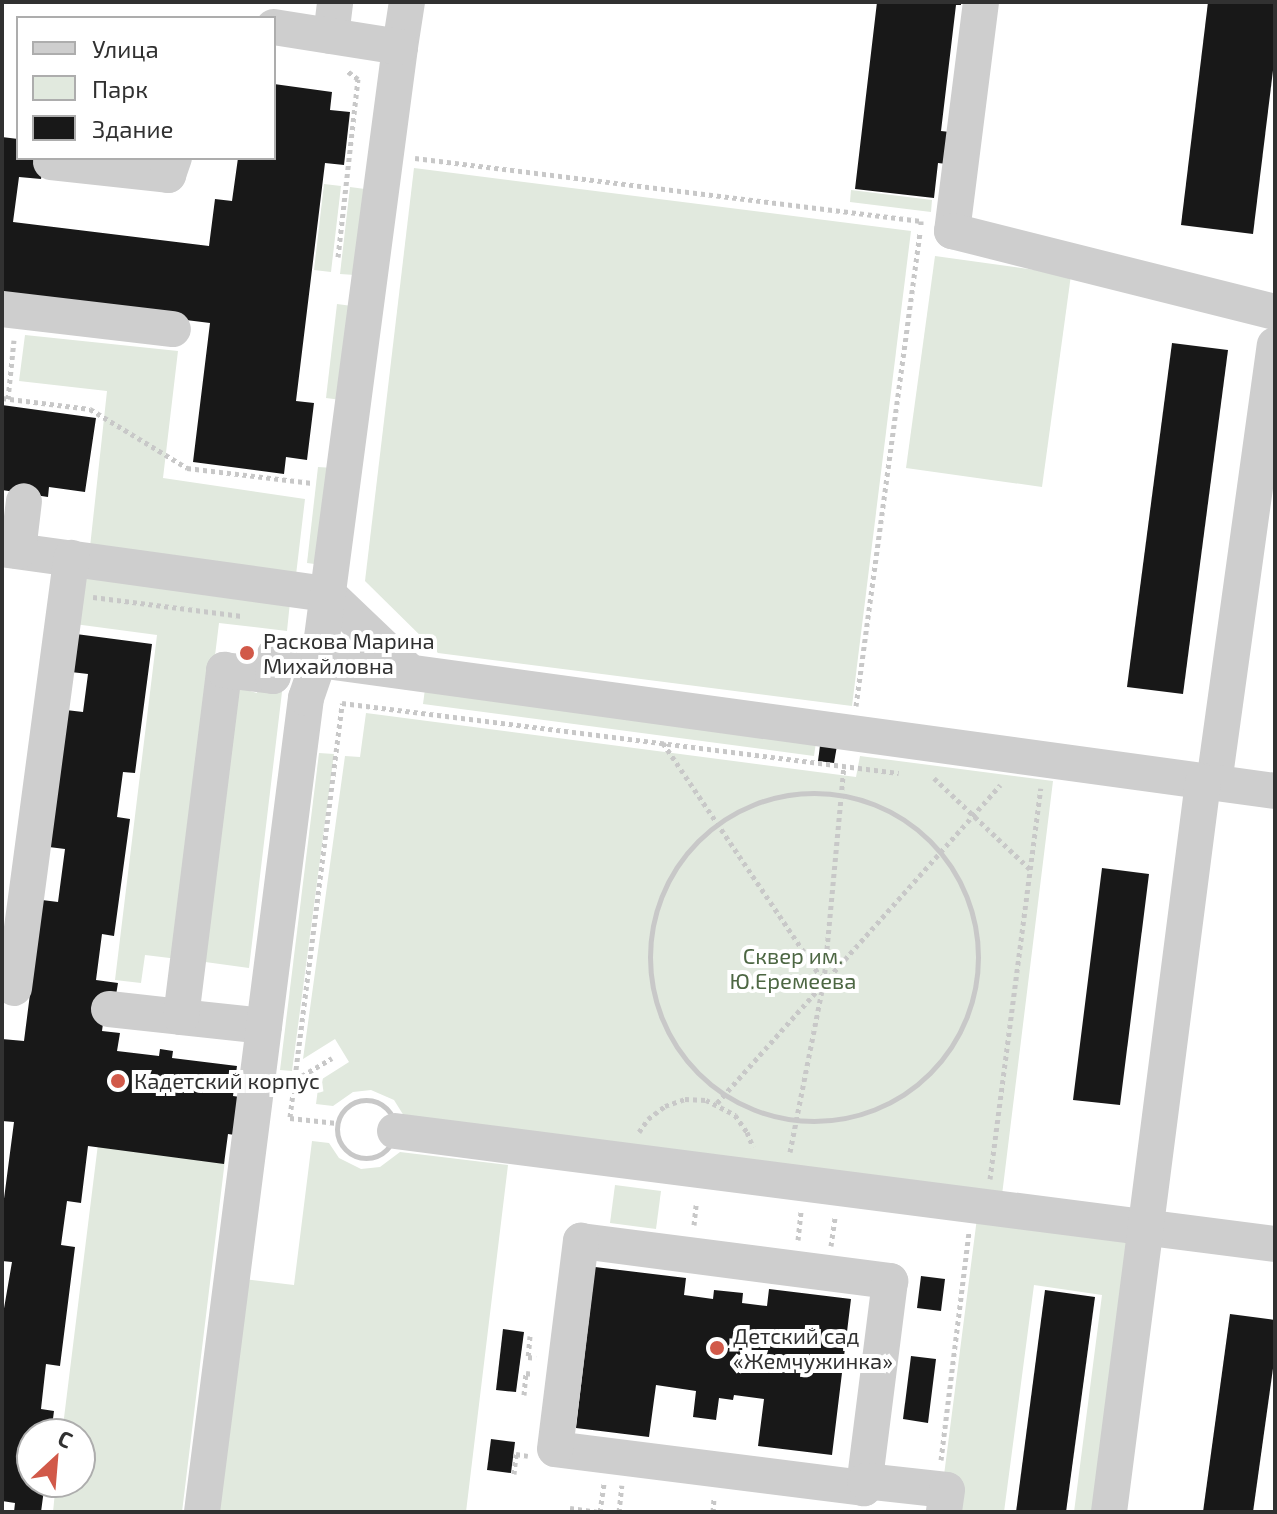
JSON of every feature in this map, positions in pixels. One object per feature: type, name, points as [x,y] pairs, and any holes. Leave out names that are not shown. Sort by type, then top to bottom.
[{"type":"lane","points":[[265,2],[309,24],[400,47]]},
{"type":"lane","points":[[202,1512],[306,698],[319,660],[407,2]]},
{"type":"lane","points":[[981,2],[936,229],[1275,312]]},
{"type":"lane","points":[[51,162],[168,175],[173,160]]},
{"type":"lane","points":[[9,310],[173,329]]},
{"type":"lane","points":[[1109,1512],[1208,782],[1275,345]]},
{"type":"lane","points":[[24,501],[10,550],[328,594],[410,672]]},
{"type":"lane","points":[[14,988],[71,558]]},
{"type":"lane","points":[[181,1017],[224,670],[273,676],[275,655],[1275,791]]},
{"type":"lane","points":[[109,1009],[264,1026]]},
{"type":"lane","points":[[395,1131],[632,1160],[780,1185],[980,1205],[1275,1244]]},
{"type":"lane","points":[[581,1241],[794,1269],[890,1281],[864,1488],[555,1449],[581,1241]]},
{"type":"lane","points":[[865,1481],[941,1500]]},
{"type":"path","points":[[351,149],[358,79]]},
{"type":"path","points":[[416,158],[921,221],[936,229],[840,795],[824,981],[780,1185],[794,1269]]},
{"type":"path","points":[[9,310],[5,398],[90,409],[187,468],[312,483]]},
{"type":"path","points":[[66,594],[248,617]]},
{"type":"path","points":[[337,1123],[290,1117],[342,703],[812,763]]},
{"type":"path","points":[[662,742],[824,981]]},
{"type":"path","points":[[717,1103],[973,815],[1034,758]]},
{"type":"path","points":[[941,1500],[980,1205],[1030,869],[1034,758]]},
{"type":"path","points":[[934,778],[1030,869]]},
{"type":"path","points":[[812,793],[840,795],[866,802],[899,817],[940,852],[964,891],[977,936],[975,992],[954,1044],[917,1085],[885,1105],[832,1120],[794,1119],[758,1111],[725,1094],[697,1071],[670,1034],[654,992],[651,956],[655,920],[667,886],[686,855],[720,824],[742,810],[776,798],[812,793]]},
{"type":"path","points":[[294,1081],[332,1058]]},
{"type":"path","points":[[632,1160],[642,1128],[665,1106],[696,1099],[717,1103],[735,1115],[747,1132],[754,1152],[780,1185]]},
{"type":"path","points":[[372,1100],[389,1111],[395,1131],[386,1151],[365,1159],[354,1156],[341,1145],[337,1123],[352,1103],[372,1100]]},
{"type":"path","points":[[830,1251],[835,1213]]},
{"type":"path","points":[[570,1508],[599,1512],[604,1481]]},
{"type":"green space","points":[[414,168],[911,231],[852,706],[438,653],[365,581]]},
{"type":"green space","points":[[324,184],[341,186],[331,272],[314,270]]},
{"type":"green space","points":[[350,187],[365,189],[355,275],[340,274]]},
{"type":"green space","points":[[851,190],[932,200],[931,212],[850,202]]},
{"type":"green space","points":[[935,256],[1071,275],[1042,487],[906,468]]},
{"type":"green space","points":[[337,304],[352,306],[341,400],[326,398]]},
{"type":"green space","points":[[25,335],[178,351],[163,478],[305,499],[296,575],[90,547],[107,391],[19,381]]},
{"type":"green space","points":[[318,467],[334,468],[322,565],[307,563]]},
{"type":"green space","points":[[73,575],[290,602],[287,631],[219,623],[178,959],[145,955],[141,983],[115,980],[157,635],[67,623]]},
{"type":"green space","points":[[232,686],[257,693],[258,689],[282,692],[249,968],[198,961]]},
{"type":"green space","points":[[425,689],[816,742],[814,756],[423,704]]},
{"type":"green space","name":"Сквер им. Ю.Еремеева","points":[[366,713],[856,777],[860,756],[1053,781],[1002,1195],[404,1116],[394,1100],[371,1090],[353,1092],[333,1106],[316,1104],[319,1081],[349,1062],[335,1039],[303,1059],[345,756],[360,757]]},
{"type":"green space","points":[[319,753],[334,754],[292,1071],[280,1070]]},
{"type":"green space","points":[[312,1141],[329,1143],[339,1158],[361,1169],[380,1167],[400,1152],[508,1165],[466,1512],[215,1512],[244,1279],[294,1285]]},
{"type":"green space","points":[[98,1144],[225,1160],[182,1512],[53,1512],[54,1498],[96,1498],[96,1418],[64,1418]]},
{"type":"green space","points":[[615,1185],[661,1191],[656,1229],[610,1223]]},
{"type":"green space","points":[[977,1218],[1135,1239],[1099,1512],[1074,1512],[1102,1295],[1034,1285],[1004,1512],[952,1512],[943,1483]]},
{"type":"building","points":[[877,2],[961,2],[961,5],[956,5],[941,131],[950,132],[947,164],[938,163],[934,198],[855,189]]},
{"type":"building","points":[[1208,2],[1275,2],[1275,54],[1253,234],[1181,225]]},
{"type":"building","points":[[276,84],[332,92],[330,110],[350,112],[344,165],[325,163],[296,401],[314,403],[307,460],[286,457],[284,474],[193,462],[210,323],[2,297],[2,137],[16,139],[16,160],[44,160],[41,179],[19,177],[13,222],[209,246],[215,199],[232,201],[238,160],[276,160]]},
{"type":"building","points":[[1172,343],[1228,350],[1183,694],[1127,687]]},
{"type":"building","points":[[2,405],[96,418],[85,492],[49,487],[48,497],[2,490]]},
{"type":"building","name":"Кадетский корпус","points":[[76,634],[152,644],[135,773],[123,772],[117,817],[130,819],[114,936],[102,934],[96,980],[118,983],[116,995],[107,994],[102,1031],[120,1033],[117,1051],[159,1056],[160,1049],[173,1051],[172,1058],[237,1066],[233,1096],[240,1097],[235,1135],[228,1134],[224,1164],[88,1146],[81,1203],[67,1201],[61,1245],[75,1247],[60,1366],[46,1364],[41,1409],[54,1411],[53,1418],[16,1418],[16,1498],[43,1498],[41,1512],[14,1512],[15,1503],[2,1501],[2,1320],[12,1262],[2,1261],[2,1214],[14,1122],[2,1121],[2,1039],[24,1041],[42,900],[58,902],[65,849],[49,847],[66,710],[83,712],[88,674],[71,672]]},
{"type":"building","points":[[821,738],[838,740],[834,763],[818,761]]},
{"type":"building","points":[[1102,868],[1149,874],[1120,1105],[1073,1100]]},
{"type":"building","points":[[595,1267],[686,1278],[684,1295],[713,1299],[714,1290],[743,1293],[742,1303],[767,1306],[769,1289],[851,1299],[832,1455],[758,1446],[764,1399],[734,1395],[733,1400],[719,1398],[716,1420],[693,1417],[696,1391],[656,1385],[649,1437],[576,1428]]},
{"type":"building","points":[[921,1276],[945,1279],[941,1311],[917,1308]]},
{"type":"building","points":[[1045,1290],[1095,1297],[1066,1512],[1016,1512]]},
{"type":"building","points":[[1230,1314],[1275,1320],[1275,1354],[1253,1512],[1203,1512]]},
{"type":"building","points":[[503,1329],[524,1332],[516,1392],[496,1390]]},
{"type":"building","points":[[911,1356],[936,1359],[928,1423],[903,1419]]},
{"type":"building","points":[[491,1439],[515,1442],[511,1473],[487,1470]]},
{"type":"place","name":"Раскова Марина Михайловна","points":[[247,653]]},
{"type":"place","name":"Кадетский корпус","points":[[118,1081]]},
{"type":"place","name":"Детский сад «Жемчужинка»","points":[[717,1348]]}]
